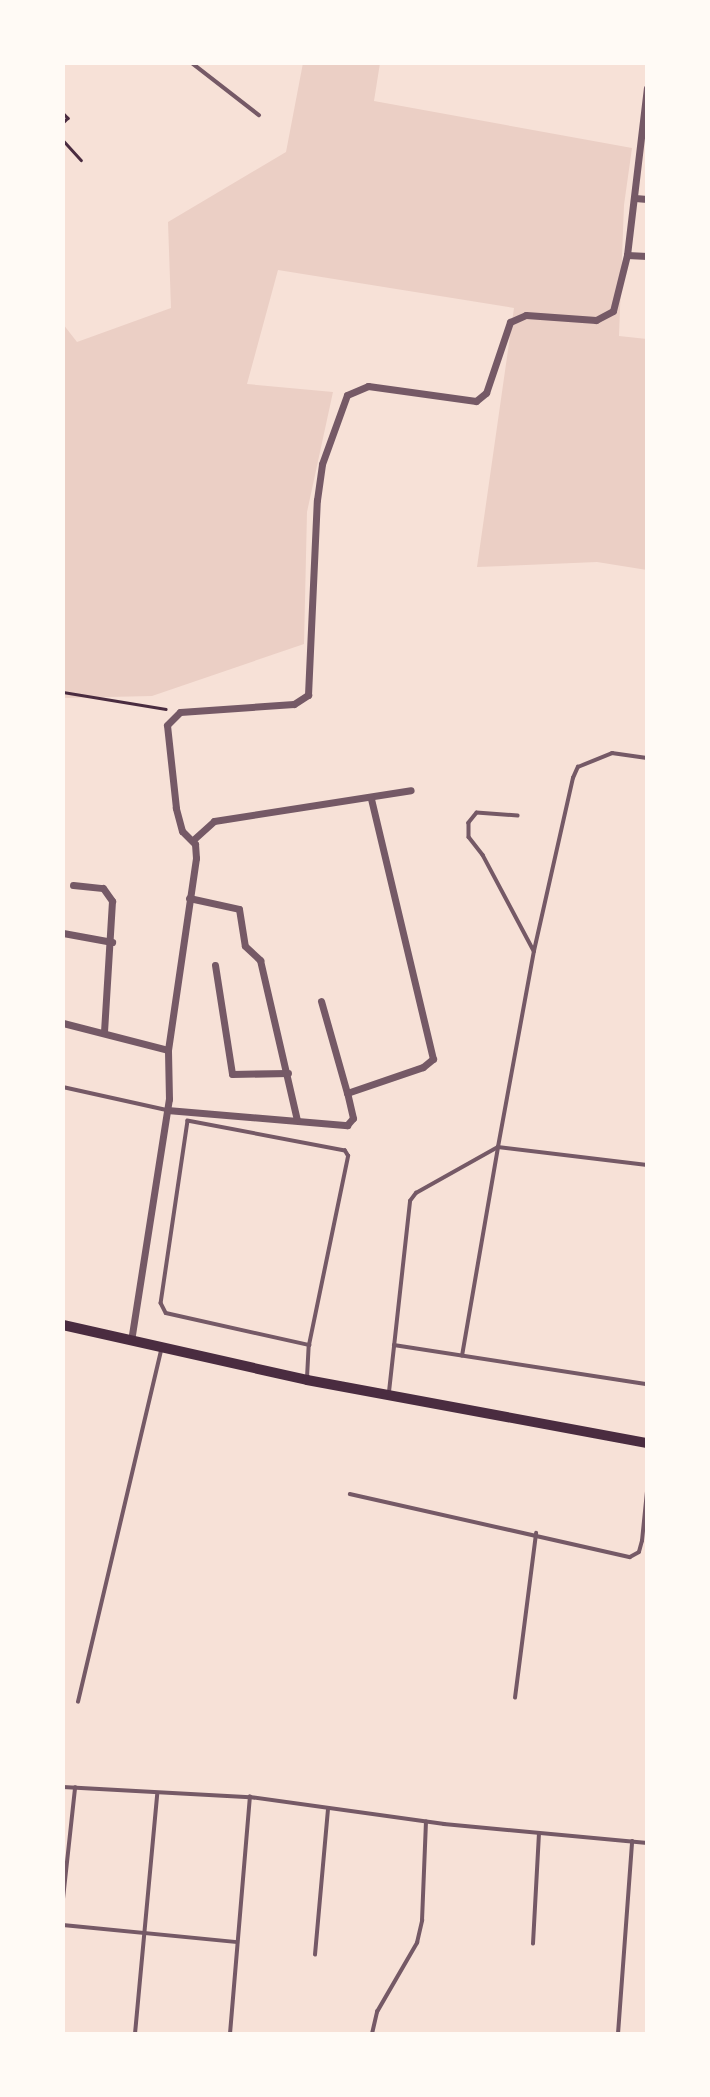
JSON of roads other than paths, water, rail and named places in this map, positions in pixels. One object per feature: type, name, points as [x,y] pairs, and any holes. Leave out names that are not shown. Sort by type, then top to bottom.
[{"type":"main road","points":[[63,1325],[161,1351],[647,1443]]},
{"type":"street","points":[[131,1342],[167,1110],[169,1050],[196,858],[193,841],[182,831],[176,808],[167,729],[180,712],[294,704],[308,695],[317,500],[322,464],[347,395],[368,386],[476,401],[486,393],[510,322],[526,315],[605,318],[617,302],[635,198],[647,88]]},
{"type":"street","points":[[635,198],[647,199]]},
{"type":"street","points":[[627,255],[647,256]]},
{"type":"street","points":[[193,841],[214,821],[372,799],[411,790]]},
{"type":"street","points":[[347,1093],[423,1067],[434,1054],[372,799]]},
{"type":"street","points":[[73,885],[107,890],[112,901],[112,942],[104,1032]]},
{"type":"street","points":[[190,898],[239,909],[245,946],[260,960],[297,1120]]},
{"type":"street","points":[[63,933],[112,942]]},
{"type":"street","points":[[215,965],[232,1074],[288,1073]]},
{"type":"street","points":[[167,1110],[347,1125],[353,1118],[321,1001]]},
{"type":"street","points":[[63,1023],[169,1050]]},
{"type":"lane","points":[[192,63],[260,115]]},
{"type":"lane","points":[[463,1356],[534,951],[578,767],[612,753],[647,758]]},
{"type":"lane","points":[[517,816],[477,813],[469,824],[468,837],[483,855],[534,951]]},
{"type":"lane","points":[[63,1087],[167,1110]]},
{"type":"lane","points":[[307,1380],[309,1345],[348,1156],[345,1150],[187,1121],[161,1303],[166,1314],[309,1345]]},
{"type":"lane","points":[[389,1394],[410,1201],[416,1193],[498,1147],[647,1165]]},
{"type":"lane","points":[[394,1345],[647,1384]]},
{"type":"lane","points":[[78,1702],[161,1351]]},
{"type":"lane","points":[[350,1494],[536,1533],[630,1557],[639,1552],[642,1541],[647,1492]]},
{"type":"lane","points":[[515,1698],[536,1533]]},
{"type":"lane","points":[[63,1787],[250,1797],[426,1822],[647,1843]]},
{"type":"lane","points":[[63,1899],[75,1788]]},
{"type":"lane","points":[[135,2034],[157,1794]]},
{"type":"lane","points":[[230,2034],[250,1797]]},
{"type":"lane","points":[[315,1955],[328,1809]]},
{"type":"lane","points":[[372,2034],[377,2012],[416,1943],[422,1921],[426,1822]]},
{"type":"lane","points":[[533,1944],[539,1833]]},
{"type":"lane","points":[[618,2034],[632,1842]]},
{"type":"lane","points":[[63,1925],[237,1942]]}]
